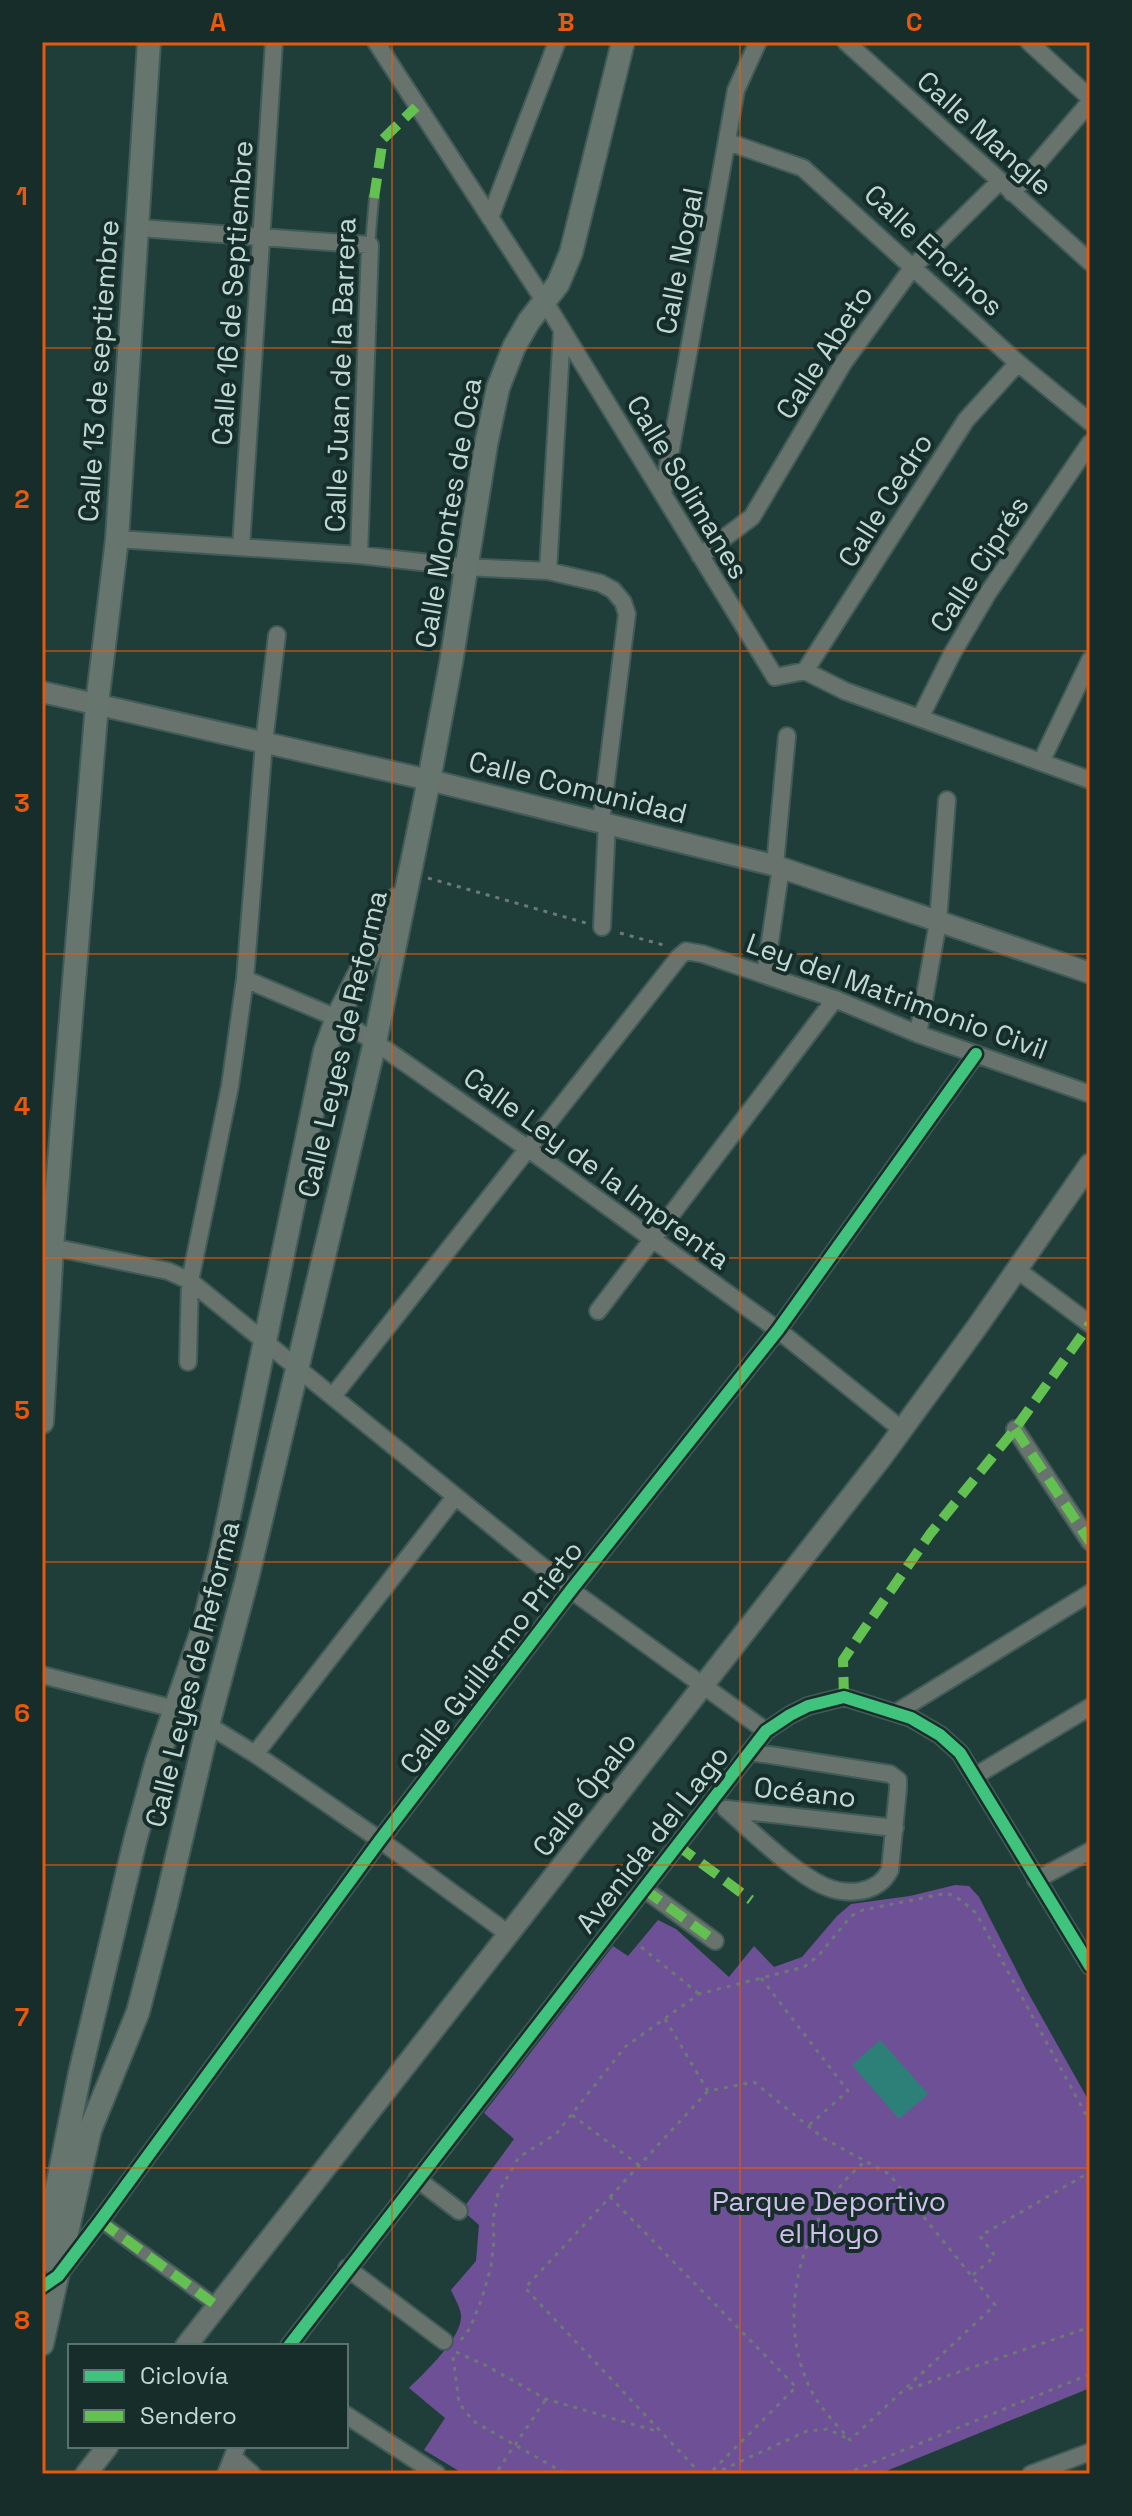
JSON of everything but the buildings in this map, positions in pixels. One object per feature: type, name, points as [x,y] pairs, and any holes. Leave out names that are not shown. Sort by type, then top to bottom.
[{"type":"main road","name":"Calle 13 de septiembre","points":[[42,1422],[52,1247],[97,704],[117,539],[149,42]]},
{"type":"main road","name":"Calle Montes de Oca","points":[[411,873],[498,388],[514,347],[529,321],[558,284],[571,253],[623,42]]},
{"type":"main road","name":"Calle Leyes de Reforma","points":[[42,2344],[47,2275],[80,2073],[157,1761],[203,1628],[266,1343],[325,1051],[337,1018],[411,873]]},
{"type":"main road","name":"Calle Leyes de Reforma","points":[[47,2275],[90,2130],[138,2012],[247,1579],[375,1042],[411,873]]},
{"type":"street","name":"Calle 16 de Septiembre","points":[[241,547],[274,42]]},
{"type":"street","name":"Calle Solimanes","points":[[376,42],[545,302],[775,677],[805,671],[845,691],[1090,780]]},
{"type":"street","points":[[490,218],[557,42]]},
{"type":"street","name":"Calle Nogal","points":[[663,493],[736,90],[758,42]]},
{"type":"street","name":"Calle Mangle","points":[[846,42],[1090,262]]},
{"type":"street","points":[[1029,42],[1090,100]]},
{"type":"street","name":"Calle Abeto","points":[[700,556],[752,517],[844,362],[913,267],[1006,187],[1090,100]]},
{"type":"street","name":"Calle Encinos","points":[[728,142],[803,168],[1018,363],[1090,422]]},
{"type":"street","points":[[139,228],[370,245]]},
{"type":"street","name":"Calle Juan de la Barrera","points":[[359,555],[370,245]]},
{"type":"street","points":[[548,571],[562,331]]},
{"type":"street","name":"Calle Cedro","points":[[805,671],[966,420],[1018,363]]},
{"type":"street","name":"Calle Ciprés","points":[[920,718],[952,654],[988,593],[1090,443]]},
{"type":"street","points":[[117,539],[548,571],[600,583],[613,590],[623,602],[627,614],[604,822],[602,927]]},
{"type":"street","points":[[188,1362],[190,1281],[230,1086],[245,979],[264,742],[277,635]]},
{"type":"street","points":[[1041,762],[1090,660]]},
{"type":"street","name":"Calle Comunidad","points":[[42,692],[429,780],[778,866],[1090,973]]},
{"type":"street","points":[[765,975],[778,866],[787,736]]},
{"type":"street","points":[[918,1034],[938,922],[947,800]]},
{"type":"street","points":[[333,1396],[686,951]]},
{"type":"street","name":"Ley del Matrimonio Civil","points":[[686,951],[835,999],[918,1034],[1090,1094]]},
{"type":"street","name":"Calle Ley de la Imprenta","points":[[245,979],[337,1018],[375,1042],[778,1330],[901,1429]]},
{"type":"street","points":[[598,1311],[835,999]]},
{"type":"street","name":"Calle Guillermo Prieto","points":[[47,2275],[100,2221],[380,1840],[571,1590],[778,1330],[976,1054]]},
{"type":"street","name":"Calle Ópalo","points":[[188,2344],[705,1684],[901,1429],[1087,1174]]},
{"type":"street","points":[[52,1247],[168,1271],[190,1281],[571,1590],[766,1731]]},
{"type":"street","points":[[1016,1269],[1090,1324]]},
{"type":"street","points":[[1015,1429],[1090,1542]]},
{"type":"street","points":[[255,1754],[455,1497]]},
{"type":"street","points":[[897,1712],[1090,1593]]},
{"type":"street","points":[[42,1675],[175,1709],[208,1725],[380,1840],[510,1935]]},
{"type":"street","name":"Avenida del Lago","points":[[290,2344],[644,1889],[719,1804],[766,1731],[808,1706],[844,1697],[897,1712],[940,1735],[960,1753],[1090,1966]]},
{"type":"street","points":[[975,1776],[1090,1707]]},
{"type":"street","points":[[719,1804],[824,1886],[848,1893],[872,1888],[885,1880],[890,1870],[898,1780],[890,1774],[751,1752]]},
{"type":"street","name":"Océano","points":[[719,1804],[895,1828]]},
{"type":"street","points":[[1036,1880],[1090,1851]]},
{"type":"street","points":[[644,1889],[715,1941]]},
{"type":"street","points":[[417,2179],[459,2211]]},
{"type":"street","points":[[100,2221],[217,2306]]},
{"type":"street","points":[[347,2268],[449,2346]]},
{"type":"street","points":[[348,2416],[437,2474]]},
{"type":"street","points":[[86,2474],[106,2448]]},
{"type":"street","points":[[226,2474],[235,2452]]},
{"type":"street","points":[[235,2452],[252,2474]]},
{"type":"street","points":[[1031,2474],[1090,2452]]},
{"type":"lane","name":"Calle Juan de la Barrera","points":[[370,245],[374,198]]},
{"type":"path","points":[[411,873],[686,951]]},
{"type":"path","points":[[449,2346],[470,2328],[482,2298],[491,2267],[493,2220],[498,2193],[519,2157],[546,2142],[572,2115],[625,2047],[699,1994],[811,1963],[851,1916],[863,1910],[947,1893],[976,1913],[1090,2122]]},
{"type":"path","points":[[641,1947],[699,1994]]},
{"type":"path","points":[[761,1978],[848,2091],[807,2126]]},
{"type":"path","points":[[665,2019],[708,2091]]},
{"type":"path","points":[[701,2474],[525,2288],[708,2091],[754,2082],[807,2126],[889,2174],[995,2305],[850,2440]]},
{"type":"path","points":[[572,2115],[640,2166]]},
{"type":"path","points":[[850,2440],[812,2391],[795,2345],[794,2287],[812,2231],[838,2188],[865,2161]]},
{"type":"path","points":[[973,2275],[995,2256],[980,2236],[1090,2172]]},
{"type":"path","points":[[610,2197],[796,2387],[711,2474]]},
{"type":"path","points":[[905,2390],[1090,2327]]},
{"type":"path","points":[[449,2346],[546,2399],[659,2432]]},
{"type":"path","points":[[449,2346],[459,2403],[473,2421],[566,2474]]},
{"type":"path","points":[[845,2474],[1090,2374]]},
{"type":"path","points":[[498,2470],[546,2399]]},
{"type":"path","points":[[711,2474],[807,2431],[828,2429],[850,2440]]},
{"type":"green space","name":"Parque Deportivo el Hoyo","points":[[955,1885],[969,1886],[979,1897],[1090,2103],[1090,2388],[879,2474],[464,2474],[424,2450],[445,2418],[409,2388],[456,2334],[461,2315],[451,2290],[476,2261],[479,2225],[462,2210],[514,2139],[484,2113],[613,1946],[628,1956],[658,1920],[676,1929],[729,1977],[754,1946],[774,1967],[802,1957],[851,1904],[910,1896]]},
{"type":"water","points":[[880,2040],[928,2094],[899,2119],[852,2065]]},
{"type":"marked path","points":[[374,198],[383,139],[416,107]]},
{"type":"marked path","points":[[844,1697],[843,1660],[930,1534],[1015,1429],[1090,1324]]},
{"type":"marked path","points":[[1015,1429],[1090,1542]]},
{"type":"marked path","points":[[677,1845],[751,1900]]},
{"type":"marked path","points":[[644,1889],[715,1941]]},
{"type":"marked path","points":[[100,2221],[217,2306]]},
{"type":"cycle path","points":[[42,2287],[58,2276],[380,1840],[571,1590],[778,1330],[976,1054]]},
{"type":"cycle path","points":[[291,2344],[766,1731],[808,1706],[844,1697],[911,1718],[940,1735],[960,1753],[1090,1966]]}]
